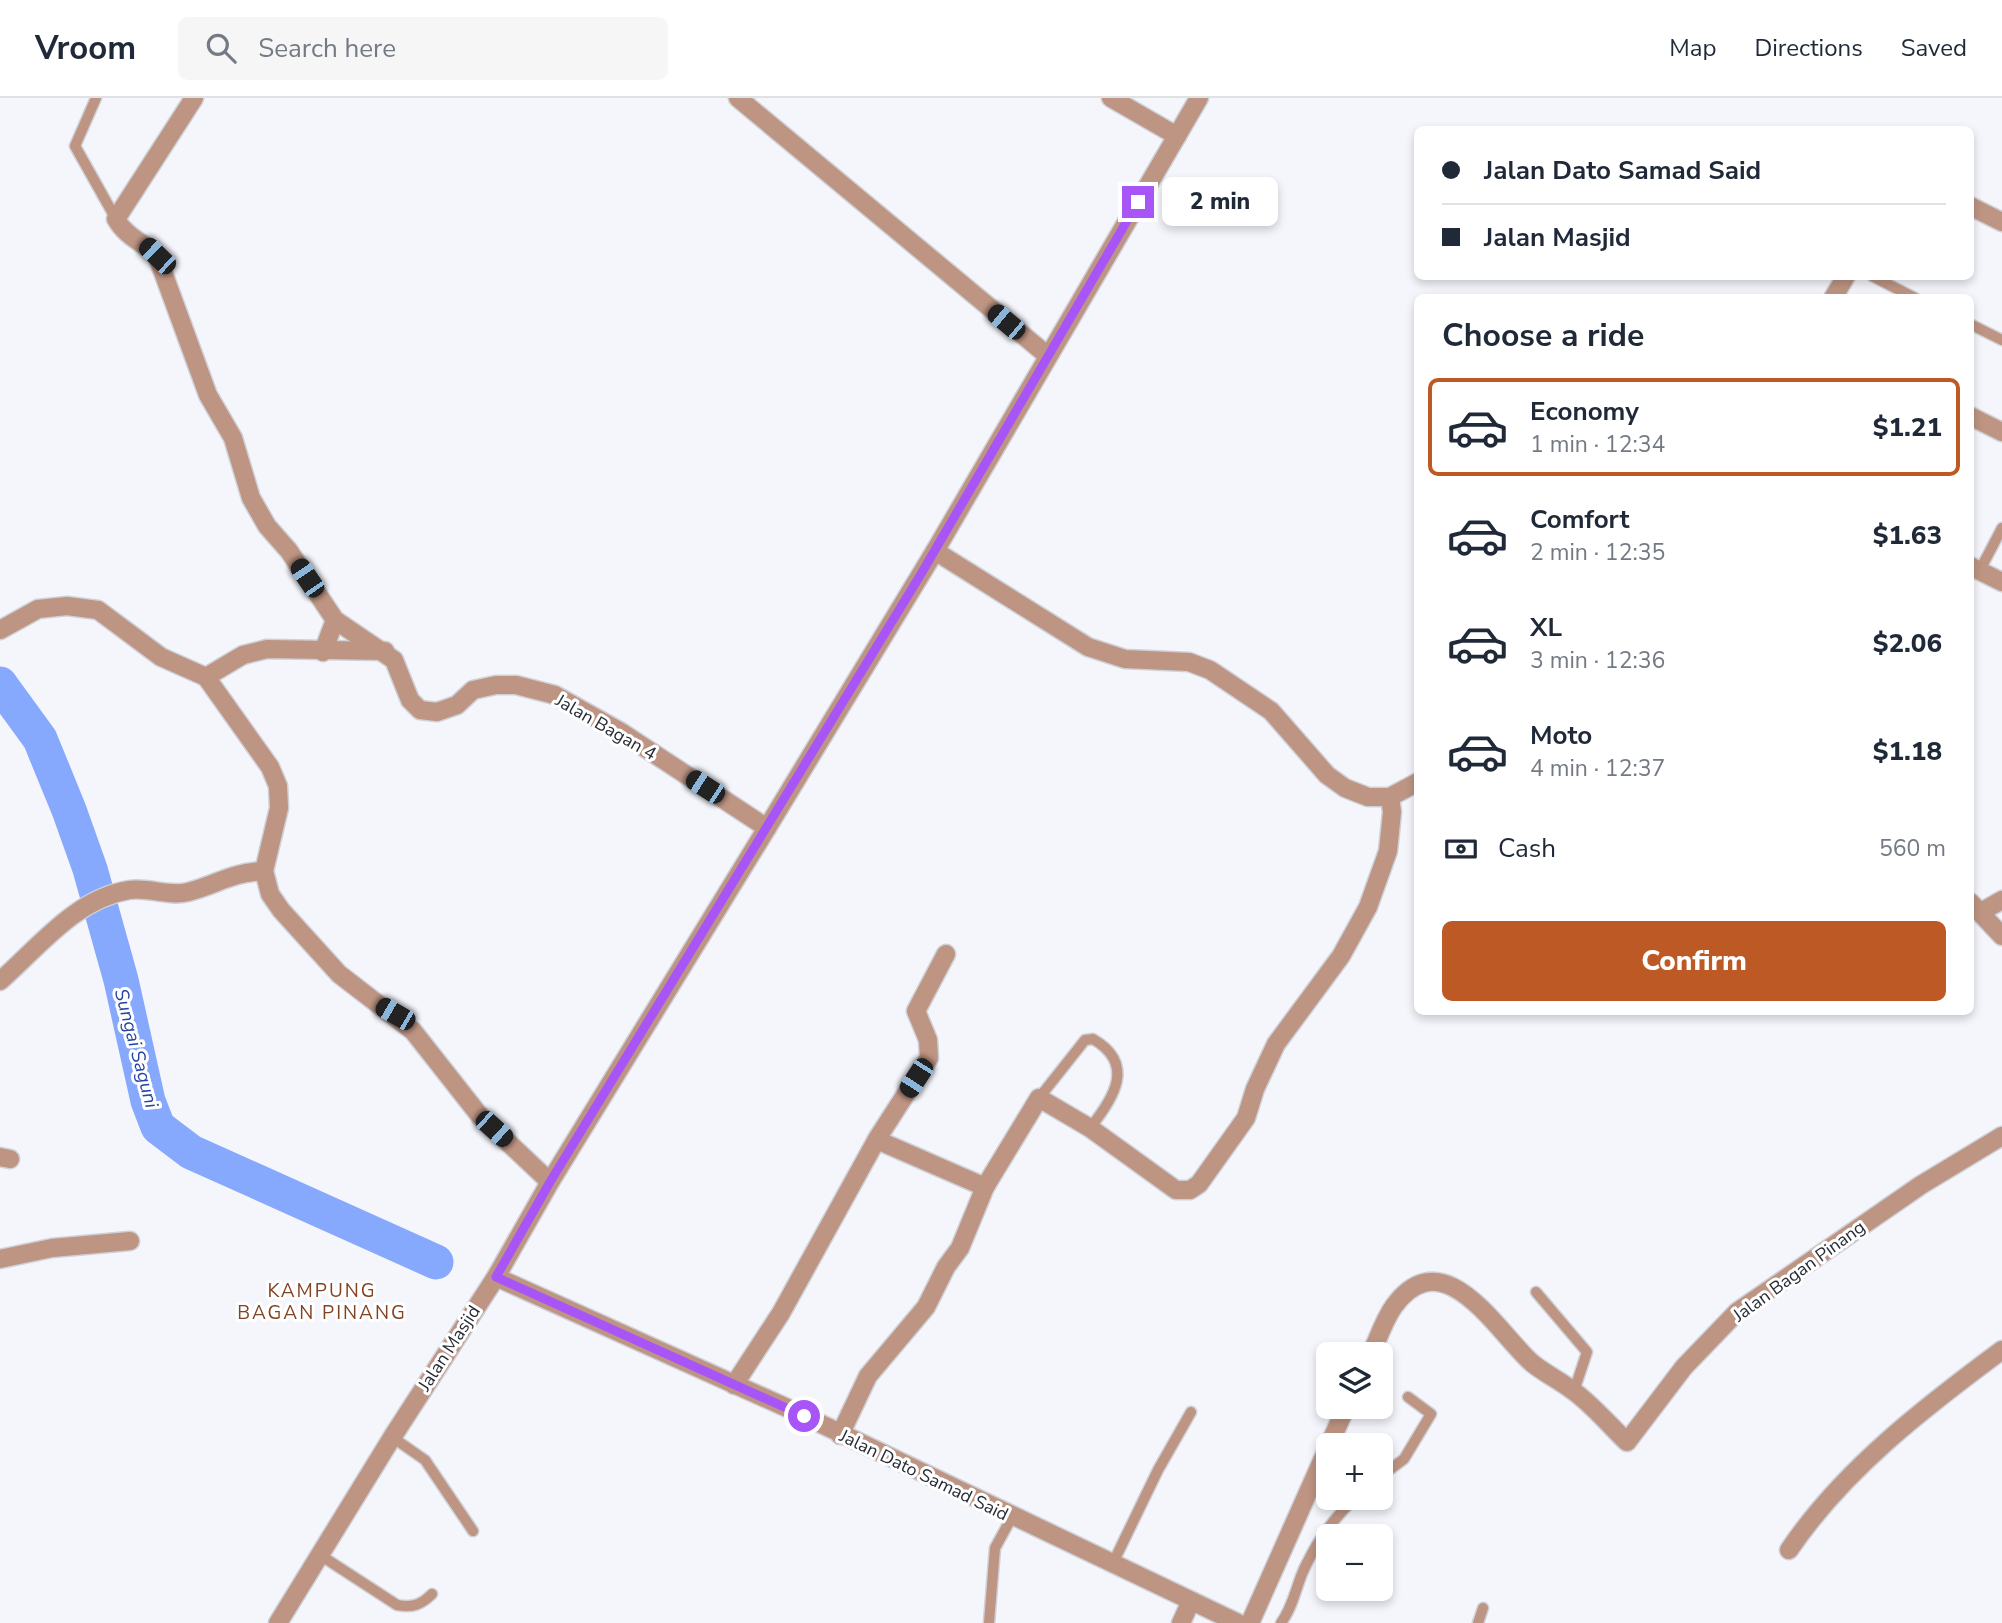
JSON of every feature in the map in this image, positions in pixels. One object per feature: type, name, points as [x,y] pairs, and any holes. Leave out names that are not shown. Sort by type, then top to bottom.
[{"type":"street","points":[[194,98],[116,219],[125,234],[144,244],[157,256],[208,395],[233,438],[251,498],[267,526],[289,551],[335,620],[385,651]]},
{"type":"street","points":[[738,98],[1048,356]]},
{"type":"street","points":[[1111,98],[1177,135]]},
{"type":"street","name":"Jalan Masjid","points":[[278,1623],[392,1437],[496,1277],[550,1182],[934,551],[1199,98]]},
{"type":"street","points":[[1974,208],[2002,222]]},
{"type":"street","points":[[1974,418],[2002,432]]},
{"type":"street","points":[[934,551],[1088,647],[1125,659],[1189,662],[1210,670],[1271,711],[1327,775],[1345,788],[1368,797],[1390,797],[1414,784]]},
{"type":"street","points":[[1975,568],[2002,582]]},
{"type":"street","points":[[0,631],[38,609],[67,606],[99,610],[161,657],[205,677],[270,767],[278,786],[279,808],[264,871],[270,894],[295,928],[339,974],[413,1031],[480,1116],[550,1182]]},
{"type":"street","points":[[323,652],[335,620]]},
{"type":"street","points":[[205,677],[243,655],[267,649],[385,651]]},
{"type":"street","name":"Jalan Bagan 4","points":[[385,651],[401,672],[410,700],[420,710],[437,712],[457,705],[473,690],[496,685],[516,685],[555,695],[621,732],[767,828]]},
{"type":"street","points":[[839,1435],[868,1376],[926,1307],[946,1266],[960,1248],[985,1187],[1039,1098],[1090,1128],[1176,1190],[1190,1190],[1199,1184],[1247,1118],[1255,1089],[1276,1044],[1341,956],[1368,907],[1388,851],[1392,812],[1390,797]]},
{"type":"street","points":[[0,981],[57,926],[112,895],[144,889],[186,893],[237,873],[264,871]]},
{"type":"street","points":[[2002,900],[1976,907],[2002,936]]},
{"type":"street","points":[[734,1385],[781,1313],[877,1140],[929,1058],[928,1040],[916,1011],[946,954]]},
{"type":"street","name":"Jalan Bagan Pinang","points":[[1574,1391],[1627,1442],[1684,1367],[1737,1312],[1921,1185],[2002,1136]]},
{"type":"street","points":[[877,1140],[985,1187]]},
{"type":"street","points":[[0,1259],[52,1248],[130,1241]]},
{"type":"street","name":"Jalan Dato Samad Said","points":[[496,1277],[734,1385],[1238,1623]]},
{"type":"street","points":[[1377,1342],[1394,1306],[1415,1287],[1441,1282],[1453,1286],[1473,1300],[1532,1364],[1574,1391]]},
{"type":"street","points":[[1789,1550],[1809,1519],[1906,1426],[2002,1350]]},
{"type":"street","points":[[1250,1623],[1341,1419]]},
{"type":"street","points":[[1181,1623],[1191,1601]]},
{"type":"lane","points":[[96,98],[75,146],[116,219]]},
{"type":"lane","points":[[1880,280],[1907,294]]},
{"type":"lane","points":[[1974,326],[2002,340]]},
{"type":"lane","points":[[1975,568],[2002,528]]},
{"type":"lane","points":[[1039,1098],[1085,1041],[1093,1039],[1116,1059],[1118,1072],[1115,1090],[1090,1128]]},
{"type":"lane","points":[[1536,1292],[1587,1352],[1574,1391]]},
{"type":"lane","points":[[1393,1467],[1404,1459],[1432,1414],[1408,1397]]},
{"type":"lane","points":[[1112,1565],[1158,1470],[1191,1412]]},
{"type":"lane","points":[[392,1437],[425,1460],[473,1531]]},
{"type":"lane","points":[[1281,1623],[1291,1610],[1306,1565],[1333,1520],[1343,1510]]},
{"type":"lane","points":[[989,1623],[998,1543],[1012,1517]]},
{"type":"lane","points":[[320,1555],[397,1605],[410,1608],[423,1603],[432,1594]]},
{"type":"lane","points":[[1478,1623],[1483,1608]]},
{"type":"waterway","name":"Sungai Saguni","points":[[0,684],[40,739],[69,810],[90,869],[121,980],[148,1101],[158,1127],[191,1152],[436,1262]]},
{"type":"district","name":"KAMPUNG BAGAN PINANG","points":[[322,1301]]},
{"type":"route","points":[[804,1416],[496,1277],[550,1182],[934,551],[1138,202]]}]
